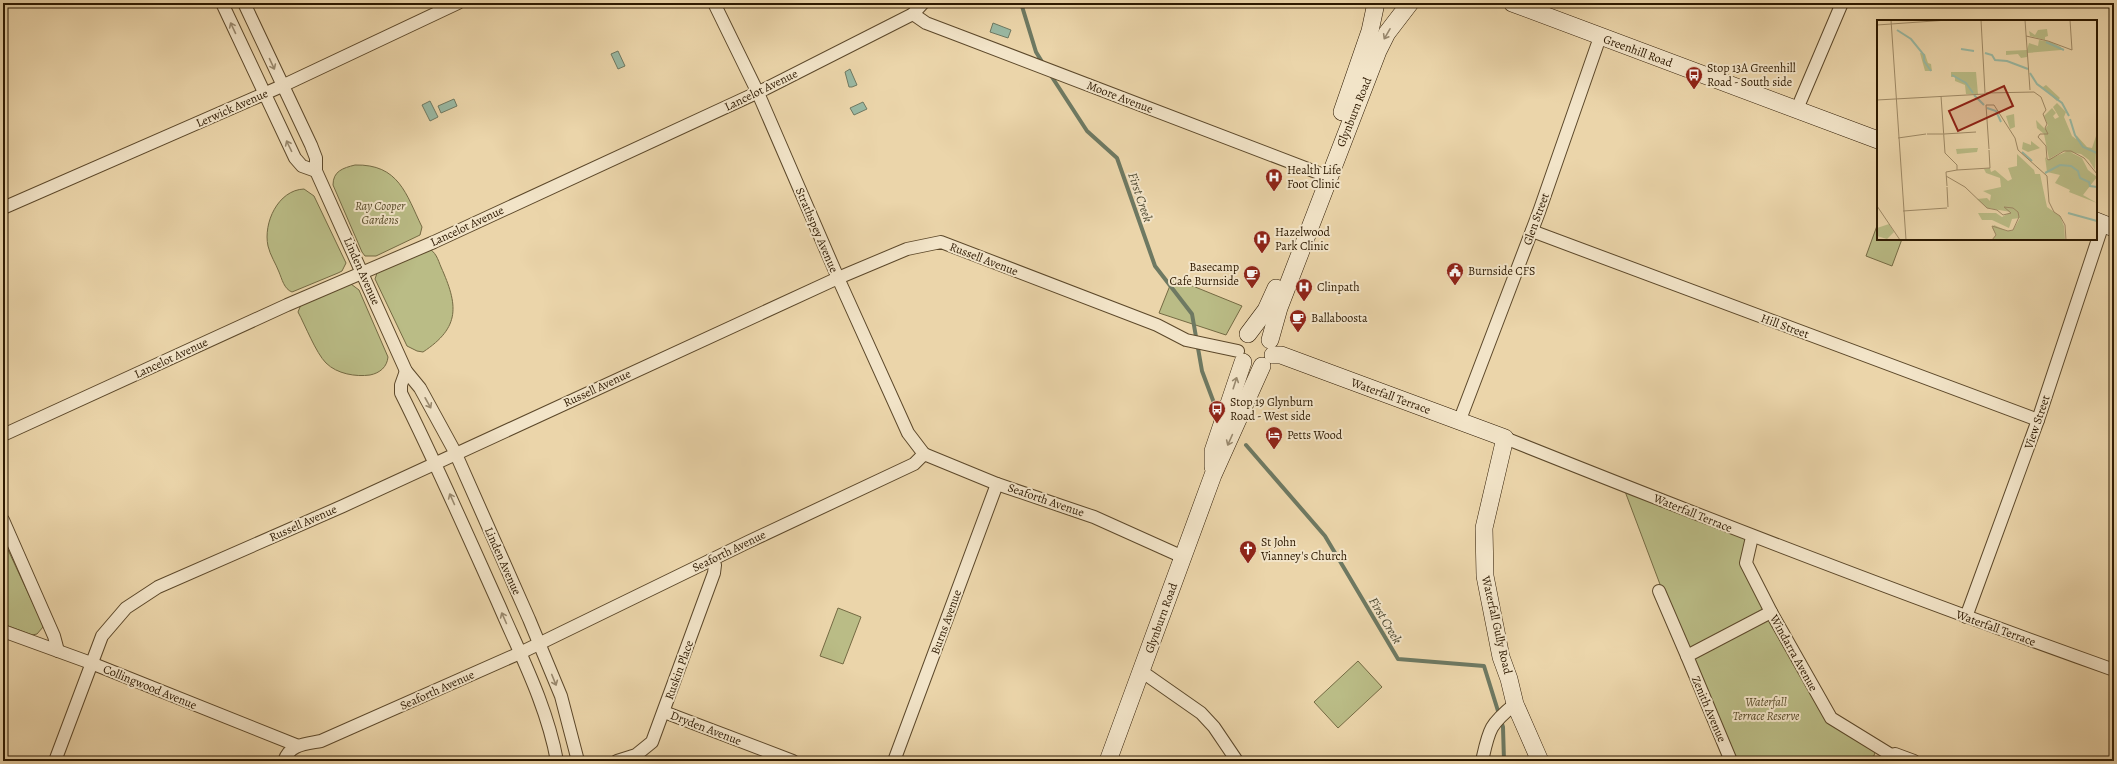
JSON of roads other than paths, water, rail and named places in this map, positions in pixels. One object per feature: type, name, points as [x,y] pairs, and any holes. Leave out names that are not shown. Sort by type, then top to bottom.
[{"type":"street","points":[[222,3],[295,158],[302,166],[316,171]]},
{"type":"street","name":"Linden Avenue","points":[[244,3],[312,148],[316,158],[316,171],[363,272],[406,371],[420,388],[455,452],[540,644],[561,696],[578,761]]},
{"type":"street","name":"Lerwick Avenue","points":[[3,208],[282,86],[458,3]]},
{"type":"street","name":"Strathspey Avenue","points":[[714,3],[758,92],[838,278],[908,433],[924,454]]},
{"type":"street","name":"Lancelot Avenue","points":[[3,435],[287,305],[434,242],[758,92],[913,14],[923,3]]},
{"type":"street","name":"Glynburn Road","points":[[1108,761],[1213,475],[1268,354],[1280,308],[1370,31],[1376,3]]},
{"type":"street","name":"Glynburn Road","points":[[1248,334],[1271,300],[1378,51],[1387,33],[1410,3]]},
{"type":"street","name":"Greenhill Road","points":[[1512,3],[1877,140]]},
{"type":"street","points":[[1797,110],[1842,3]]},
{"type":"street","name":"Moore Avenue","points":[[913,14],[926,23],[1324,175]]},
{"type":"street","name":"Glen Street","points":[[1459,422],[1532,231],[1600,37]]},
{"type":"street","name":"View Street","points":[[1966,617],[2038,420],[2104,225]]},
{"type":"street","name":"Hill Street","points":[[1532,231],[2038,420]]},
{"type":"street","name":"Russell Avenue","points":[[55,761],[102,636],[126,608],[158,588],[838,278],[907,249],[940,242],[1157,325],[1186,340],[1204,344],[1240,356]]},
{"type":"street","points":[[1260,333],[1268,354],[1250,366],[1240,356],[1241,341],[1248,334],[1260,333]]},
{"type":"street","name":"Waterfall Terrace","points":[[1268,354],[1281,356],[1505,438],[1752,537],[1966,617],[2114,670]]},
{"type":"street","name":"Glynburn Road","points":[[1213,475],[1213,451],[1240,356]]},
{"type":"street","name":"Linden Avenue","points":[[406,371],[401,385],[401,393],[435,462],[538,692],[554,744],[557,761]]},
{"type":"street","name":"Waterfall Gully Road","points":[[1505,438],[1484,528],[1485,576],[1510,708],[1540,761]]},
{"type":"street","name":"Seaforth Avenue","points":[[296,745],[321,741],[540,644],[711,560],[914,464],[924,454],[998,484],[1094,517],[1183,556]]},
{"type":"street","name":"Burns Avenue","points":[[894,761],[998,484]]},
{"type":"street","points":[[3,520],[54,636],[58,651]]},
{"type":"street","name":"Windarra Avenue","points":[[1752,537],[1746,563],[1771,612],[1831,718],[1901,761]]},
{"type":"street","name":"Ruskin Place","points":[[617,761],[636,756],[652,742],[714,574],[715,565],[711,560]]},
{"type":"street","name":"Zenith Avenue","points":[[1659,591],[1731,761]]},
{"type":"street","points":[[1687,656],[1771,612]]},
{"type":"street","name":"Collingwood Avenue","points":[[3,631],[91,663],[296,745]]},
{"type":"street","points":[[1141,671],[1201,713],[1214,728],[1236,761]]},
{"type":"street","points":[[1482,761],[1488,732],[1494,721],[1510,708]]},
{"type":"street","name":"Dryden Avenue","points":[[664,712],[793,761]]},
{"type":"street","points":[[284,761],[286,754],[296,745]]},
{"type":"street","name":"Windarra Avenue","points":[[1877,747],[1914,761]]},
{"type":"waterway","name":"First Creek","points":[[1021,3],[1036,52],[1044,65]]},
{"type":"waterway","name":"First Creek","points":[[1050,74],[1087,131],[1117,158],[1155,266],[1192,314],[1202,371],[1217,411]]},
{"type":"waterway","name":"First Creek","points":[[1246,445],[1325,536],[1398,659],[1484,666],[1503,727],[1504,761]]},
{"type":"place","name":"Stop 13A Greenhill Road - South side","points":[[1694,90]]},
{"type":"place","name":"Health Life Foot Clinic","points":[[1274,192]]},
{"type":"place","name":"Hazelwood Park Clinic","points":[[1262,254]]},
{"type":"place","name":"Burnside CFS","points":[[1455,286]]},
{"type":"place","name":"Basecamp Cafe Burnside","points":[[1252,289]]},
{"type":"place","name":"Clinpath","points":[[1304,302]]},
{"type":"place","name":"Ballaboosta","points":[[1298,333]]},
{"type":"place","name":"Stop 19 Glynburn Road - West side","points":[[1217,424]]},
{"type":"place","name":"Petts Wood","points":[[1274,450]]},
{"type":"place","name":"St John Vianney's Church","points":[[1248,564]]},
{"type":"park label","name":"Ray Cooper Gardens","points":[[380,213]]},
{"type":"park label","name":"Waterfall Terrace Reserve","points":[[1766,709]]}]
